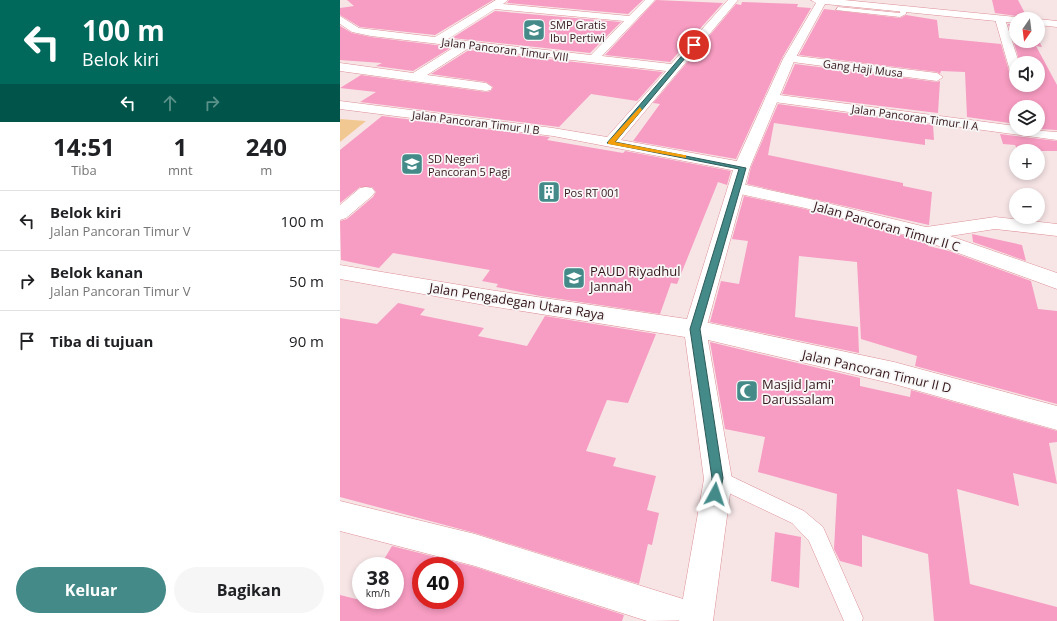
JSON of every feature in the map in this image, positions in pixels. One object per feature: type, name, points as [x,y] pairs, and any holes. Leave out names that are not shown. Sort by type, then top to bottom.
[{"type":"street","points":[[436,41],[503,0]]},
{"type":"street","points":[[593,59],[650,0]]},
{"type":"street","points":[[610,143],[733,0]]},
{"type":"street","points":[[340,516],[383,526],[526,566],[696,620],[718,478],[695,329],[738,188],[742,168],[789,59],[825,2],[1009,20]]},
{"type":"street","points":[[493,6],[631,19]]},
{"type":"street","name":"Jalan Pancoran Timur VIII","points":[[340,19],[356,30],[465,45],[674,68]]},
{"type":"street","points":[[1000,19],[1011,56]]},
{"type":"street","points":[[1045,23],[1057,24]]},
{"type":"street","points":[[415,77],[465,45]]},
{"type":"street","name":"Gang Haji Musa","points":[[789,59],[937,77]]},
{"type":"street","points":[[340,67],[486,87]]},
{"type":"street","name":"Jalan Pancoran Timur II A","points":[[772,98],[1057,136]]},
{"type":"street","name":"Jalan Pancoran Timur II B","points":[[340,105],[553,132],[742,168]]},
{"type":"street","name":"Jalan Pancoran Timur II C","points":[[738,188],[806,203],[923,233],[1057,281]]},
{"type":"street","points":[[340,214],[366,192]]},
{"type":"street","points":[[923,233],[994,223],[1057,230]]},
{"type":"street","name":"Jalan Pengadegan Utara Raya","points":[[340,272],[490,298],[695,329]]},
{"type":"street","name":"Jalan Pancoran Timur II D","points":[[695,329],[894,374],[1057,418]]},
{"type":"lane","points":[[825,2],[900,15],[903,14],[903,9]]},
{"type":"lane","points":[[718,478],[798,517],[816,534],[853,618]]},
{"type":"shaded area","points":[[340,119],[366,121],[340,142]]},
{"type":"building","points":[[347,0],[493,0],[435,35],[360,27],[340,15],[340,8],[354,6]]},
{"type":"building","points":[[509,0],[643,0],[628,14],[507,3]]},
{"type":"building","points":[[656,0],[723,3],[670,62],[605,55]]},
{"type":"building","points":[[992,0],[1018,0],[1024,12],[1009,12],[1009,15],[995,13]]},
{"type":"building","points":[[742,2],[798,4],[797,7],[811,8],[782,58],[736,159],[633,141],[660,104],[653,103],[736,4],[741,5]]},
{"type":"building","points":[[824,9],[900,18],[906,15],[937,20],[939,38],[1001,44],[1009,71],[1009,92],[1045,92],[1045,63],[1057,85],[1057,130],[1045,129],[1045,100],[1009,100],[1009,123],[967,117],[965,72],[941,71],[940,74],[937,72],[799,55]]},
{"type":"building","points":[[495,11],[621,22],[590,53],[452,38]]},
{"type":"building","points":[[340,26],[352,33],[371,37],[452,47],[413,71],[376,66],[382,63],[340,60]]},
{"type":"building","points":[[1015,48],[1037,48],[1041,56],[1018,56]]},
{"type":"building","points":[[469,50],[663,72],[637,101],[591,94],[559,127],[360,102],[376,92],[340,88],[361,75],[486,92],[491,91],[493,87],[486,82],[431,74]]},
{"type":"building","points":[[795,64],[937,82],[940,81],[938,113],[782,94]]},
{"type":"building","points":[[778,104],[933,125],[934,140],[925,139],[925,145],[774,123],[768,155],[903,183],[903,186],[932,192],[929,225],[747,184],[751,167]]},
{"type":"building","points":[[382,116],[550,137],[547,140],[623,153],[625,151],[731,171],[727,185],[718,182],[677,284],[671,283],[660,314],[540,296],[496,287],[498,284],[482,281],[490,270],[393,253],[379,268],[341,260],[340,221],[347,219],[373,197],[376,192],[372,187],[360,187],[340,203],[340,150]]},
{"type":"building","points":[[1000,134],[1057,141],[1057,151],[1045,151],[1045,144],[1003,144]]},
{"type":"building","points":[[744,196],[805,209],[917,239],[928,244],[928,246],[949,251],[1031,281],[1038,309],[1057,311],[1057,404],[915,366],[917,356],[861,339],[857,262],[799,256],[795,317],[858,327],[859,353],[710,322],[721,281],[739,284],[748,241],[732,239]]},
{"type":"building","points":[[972,234],[1022,245],[1026,261],[973,242]]},
{"type":"building","points":[[398,303],[425,309],[420,315],[484,328],[478,336],[527,346],[545,316],[656,334],[628,403],[607,400],[586,451],[616,458],[613,466],[656,476],[647,510],[659,513],[652,545],[648,544],[639,584],[475,533],[340,497],[340,318],[377,324]]},
{"type":"building","points":[[710,342],[860,378],[860,386],[910,397],[911,390],[1057,431],[1057,442],[1049,443],[1057,484],[1013,473],[1019,506],[957,489],[970,584],[1057,607],[1057,621],[934,621],[928,554],[862,535],[862,567],[840,561],[834,549],[837,494],[758,472],[765,437],[725,429]]},
{"type":"building","points":[[775,532],[801,537],[799,588],[771,581]]},
{"type":"building","points":[[392,546],[435,557],[412,557],[412,609],[464,609],[464,564],[624,615],[622,621],[340,621],[340,595],[352,598],[352,609],[404,609],[404,557],[385,557]]},
{"type":"slow traffic","points":[[640,109],[610,143],[684,157]]},
{"type":"place","name":"SMP Gratis Ibu Pertiwi","points":[[534,30]]},
{"type":"place","name":"SD Negeri Pancoran 5 Pagi","points":[[412,164]]},
{"type":"place","name":"Pos RT 001","points":[[549,192]]},
{"type":"place","name":"PAUD Riyadhul Jannah","points":[[574,278]]},
{"type":"place","name":"Masjid Jami' Darussalam","points":[[747,391]]},
{"type":"route","points":[[694,45],[610,143],[742,168],[738,188],[695,329],[718,478],[715,494]]}]
